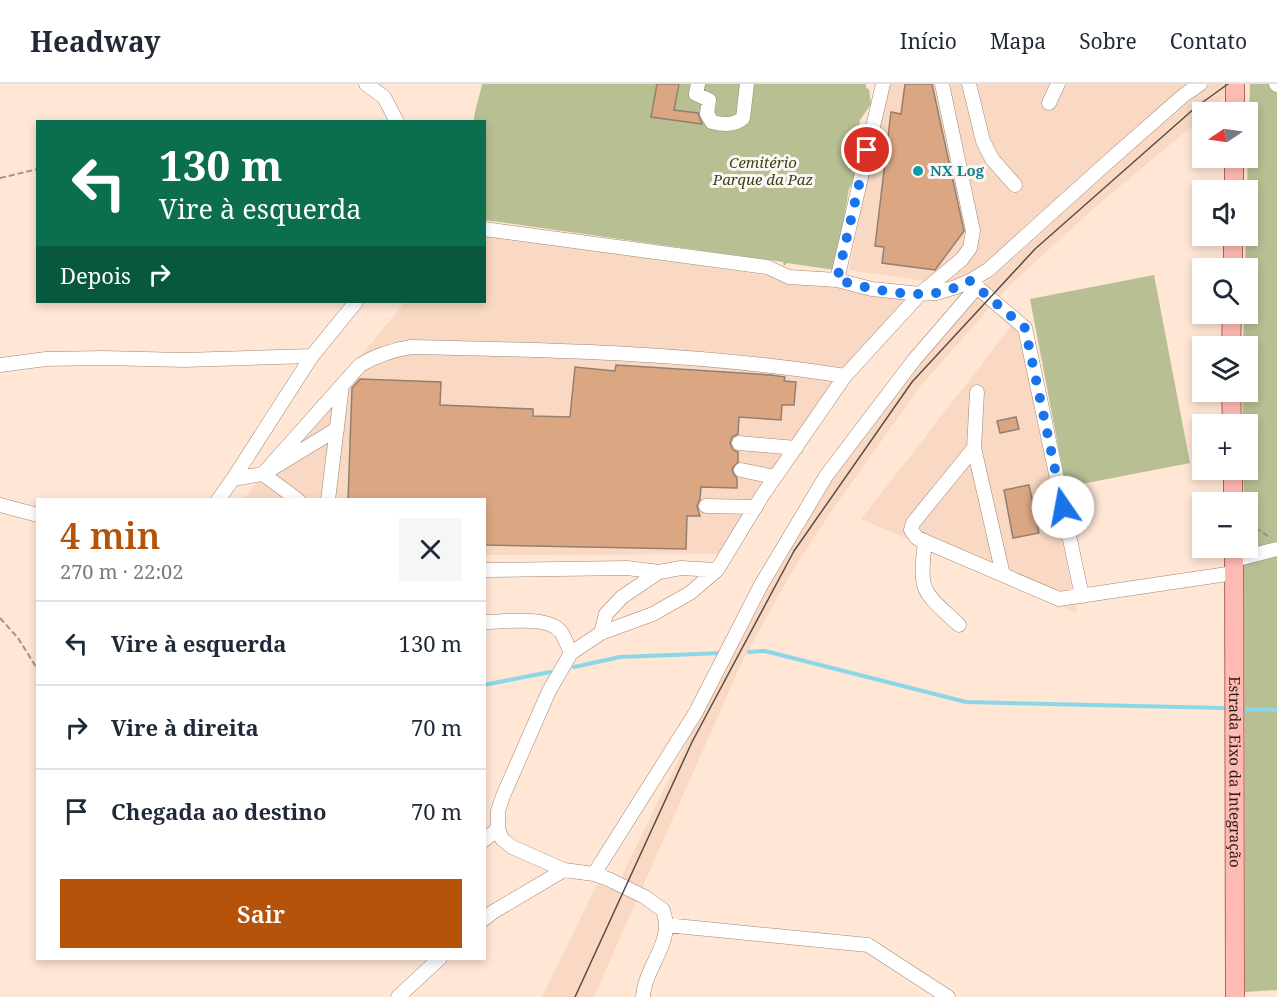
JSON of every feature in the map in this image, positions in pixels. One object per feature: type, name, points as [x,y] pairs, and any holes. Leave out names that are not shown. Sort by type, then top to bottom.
[{"type":"main road","points":[[1235,84],[1235,102]]},
{"type":"main road","name":"Estrada Eixo da Integração","points":[[1234,560],[1235,997]]},
{"type":"street","points":[[366,84],[384,97],[396,120]]},
{"type":"street","points":[[698,84],[696,94],[709,100],[707,114],[712,122],[727,124],[738,122],[743,118],[747,84]]},
{"type":"street","points":[[837,280],[883,84]]},
{"type":"street","points":[[643,997],[647,975],[663,939],[666,925],[663,910],[625,886],[594,874],[564,870],[513,847],[502,839],[498,829],[498,811],[511,775],[549,692],[571,653],[601,633],[653,614],[690,593],[717,570],[756,507],[845,375],[920,294],[962,259],[970,248],[973,231],[942,84]]},
{"type":"street","points":[[969,84],[983,141],[992,159],[1015,185]]},
{"type":"street","points":[[1049,103],[1058,84]]},
{"type":"street","points":[[594,874],[696,712],[761,585],[826,476],[914,360],[974,284],[988,270],[1184,95],[1200,84]]},
{"type":"street","points":[[486,229],[767,267],[789,277],[837,280],[872,289],[920,294],[936,293],[974,284]]},
{"type":"street","points":[[974,284],[1025,328],[1082,596]]},
{"type":"street","points":[[219,498],[312,356],[355,303]]},
{"type":"street","points":[[263,474],[360,365],[378,354],[411,347],[642,354],[780,365],[845,375]]},
{"type":"street","points":[[0,365],[46,360],[104,358],[184,360],[312,356]]},
{"type":"street","points":[[328,498],[342,386]]},
{"type":"street","points":[[977,392],[974,448],[1004,576]]},
{"type":"street","points":[[233,479],[263,474],[337,429]]},
{"type":"street","points":[[739,443],[796,448]]},
{"type":"street","points":[[974,448],[913,523],[913,534],[1059,599],[1082,596],[1277,549]]},
{"type":"street","points":[[741,470],[776,477]]},
{"type":"street","points":[[263,474],[295,498]]},
{"type":"street","points":[[0,505],[36,514]]},
{"type":"street","points":[[706,506],[756,507]]},
{"type":"street","points":[[925,541],[921,572],[926,593],[959,625]]},
{"type":"street","points":[[486,570],[627,567],[659,572],[681,568],[717,570]]},
{"type":"street","points":[[601,633],[606,614],[622,597],[659,572]]},
{"type":"street","points":[[486,622],[551,623],[561,632],[571,653]]},
{"type":"street","points":[[486,838],[498,829]]},
{"type":"street","points":[[486,917],[564,870]]},
{"type":"street","points":[[666,925],[868,945],[948,997]]},
{"type":"street","points":[[419,978],[424,960]]},
{"type":"street","points":[[398,997],[438,960]]},
{"type":"path","points":[[0,178],[36,169]]},
{"type":"path","points":[[1258,530],[1277,542]]},
{"type":"path","points":[[0,618],[18,638],[36,667]]},
{"type":"shaded area","points":[[886,84],[1197,84],[974,288],[849,270]]},
{"type":"shaded area","points":[[1210,84],[1242,84],[1220,102],[1192,102],[1192,126],[1094,208],[1008,287],[919,388],[835,506],[791,573],[741,664],[594,997],[542,997],[597,884],[615,890],[746,621],[837,468],[881,409],[990,279],[1119,161]]},
{"type":"shaded area","points":[[486,234],[906,296],[721,554],[486,555],[486,498],[245,498],[404,303],[486,303]]},
{"type":"shaded area","points":[[1017,319],[1077,613],[861,519]]},
{"type":"green space","name":"Cemitério Parque da Paz","points":[[482,84],[866,84],[871,104],[860,120],[852,171],[856,176],[849,189],[835,270],[787,263],[784,266],[783,262],[486,220],[486,120],[474,120]]},
{"type":"green space","points":[[1250,84],[1277,84],[1277,990],[1245,992],[1244,558],[1258,558],[1258,492],[1244,492],[1243,480],[1258,480],[1258,414],[1243,414],[1242,402],[1258,402],[1258,336],[1243,336],[1244,324],[1258,324],[1258,258],[1245,258],[1246,246],[1258,246],[1258,180],[1247,180],[1248,168],[1258,168],[1258,102],[1249,102]]},
{"type":"green space","points":[[1154,275],[1190,463],[1066,487],[1030,299]]},
{"type":"building","points":[[657,84],[679,84],[674,110],[698,113],[702,124],[651,117]]},
{"type":"building","name":"NX Log","points":[[905,84],[932,84],[964,231],[935,270],[882,263],[884,247],[875,246],[891,112],[901,114]]},
{"type":"building","points":[[616,365],[771,375],[785,377],[784,381],[796,382],[794,405],[782,405],[781,420],[739,417],[738,434],[732,437],[730,443],[733,450],[738,452],[738,462],[732,469],[737,478],[737,488],[701,487],[697,506],[700,516],[687,516],[686,549],[486,545],[486,498],[348,498],[352,388],[360,379],[441,382],[440,405],[533,409],[533,416],[570,417],[575,367],[615,371]]},
{"type":"building","points":[[1016,417],[1019,429],[1000,433],[997,421]]},
{"type":"building","points":[[1029,485],[1039,533],[1013,538],[1004,490]]},
{"type":"waterway","points":[[749,652],[765,651],[966,702],[1223,708]]},
{"type":"waterway","points":[[574,667],[620,657],[723,653]]},
{"type":"waterway","points":[[486,685],[550,672]]},
{"type":"waterway","points":[[1245,709],[1277,710]]},
{"type":"tram line","points":[[575,997],[692,742],[794,551],[912,382],[1035,249],[1196,107],[1228,84]]},
{"type":"place","name":"NX Log","points":[[918,171]]},
{"type":"route","points":[[867,150],[837,280],[872,289],[920,294],[936,293],[970,281],[1025,328],[1063,507]]}]
